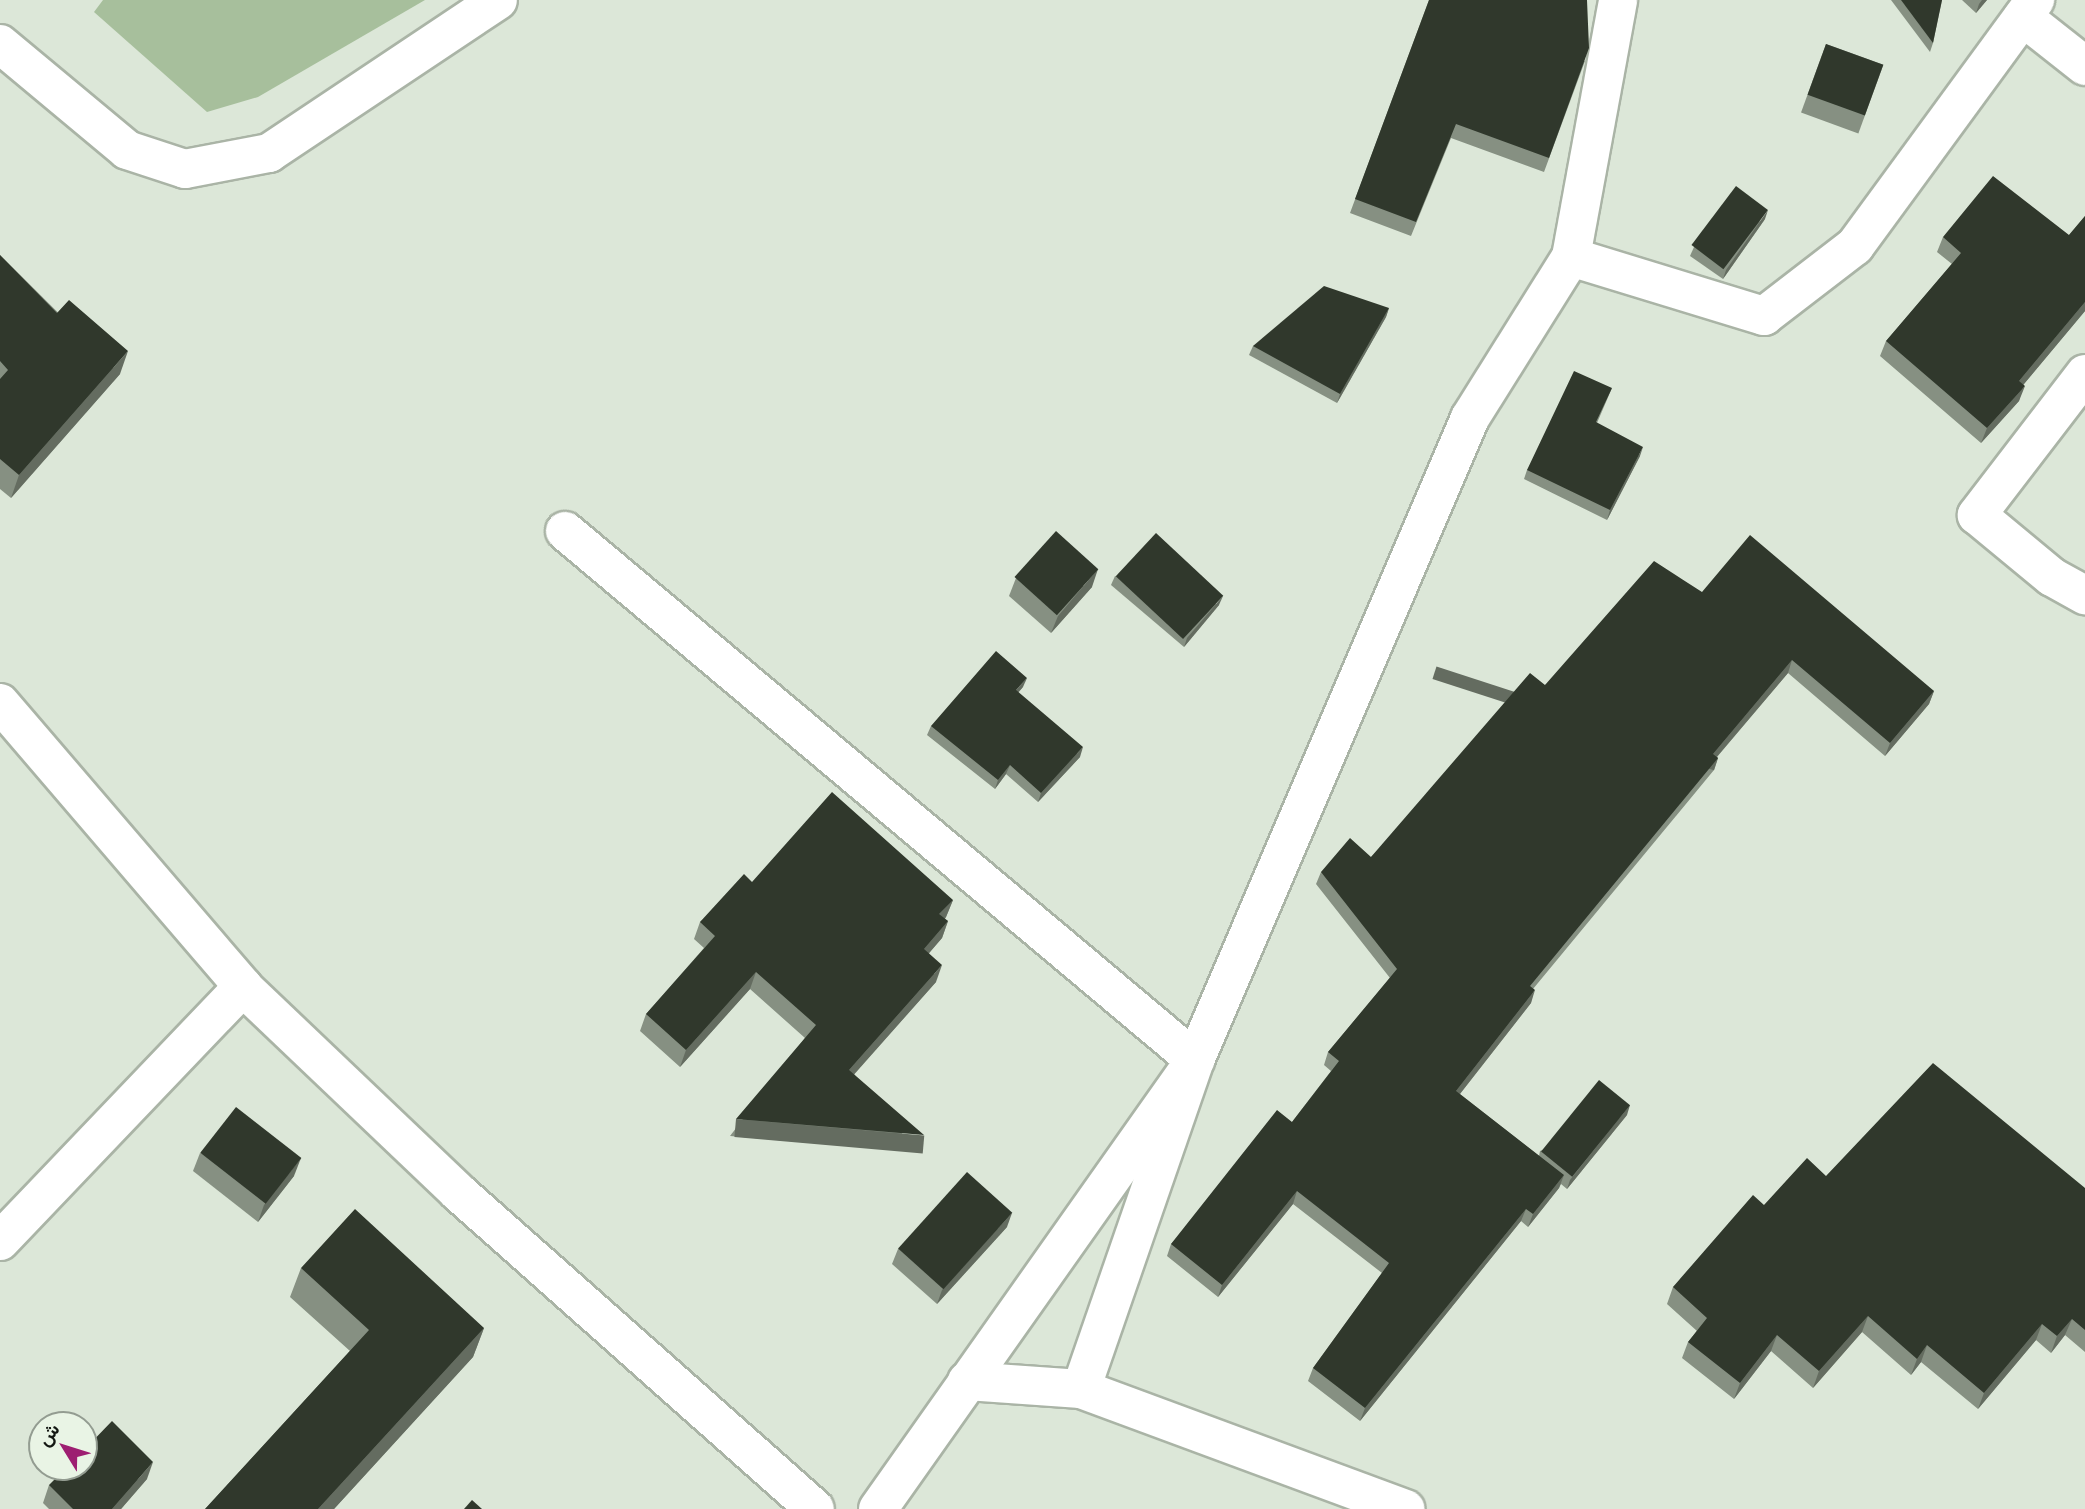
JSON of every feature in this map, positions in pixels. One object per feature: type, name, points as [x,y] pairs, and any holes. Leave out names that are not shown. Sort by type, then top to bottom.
[{"type":"street","points":[[0,44],[127,150],[185,169],[269,153],[498,0]]},
{"type":"street","points":[[1081,1389],[1195,1060],[1470,418],[1571,257],[1618,0]]},
{"type":"street","points":[[1571,257],[1764,316],[1855,246],[2029,9],[2085,66]]},
{"type":"street","points":[[2085,374],[1978,515],[2052,577],[2085,596]]},
{"type":"street","points":[[565,531],[1195,1060]]},
{"type":"street","points":[[0,703],[243,987],[458,1192],[815,1509]]},
{"type":"street","points":[[0,1241],[243,987]]},
{"type":"street","points":[[878,1509],[1195,1060]]},
{"type":"street","points":[[967,1381],[1081,1389],[1406,1509]]},
{"type":"green space","points":[[103,0],[425,0],[258,97],[207,112],[94,12]]},
{"type":"building","points":[[1429,0],[1587,0],[1589,48],[1549,158],[1456,124],[1416,222],[1355,199]]},
{"type":"building","points":[[1901,0],[1942,0],[1933,43]]},
{"type":"building","points":[[1826,44],[1883,65],[1865,116],[1808,95]]},
{"type":"building","points":[[1993,176],[2069,235],[2085,216],[2085,302],[2019,381],[2025,386],[1987,428],[1886,341],[1961,253],[1943,237]]},
{"type":"building","points":[[1736,186],[1768,210],[1723,269],[1691,245]]},
{"type":"building","points":[[0,255],[57,313],[69,300],[128,351],[19,475],[0,459],[0,379],[8,370],[0,361]]},
{"type":"building","points":[[1324,286],[1389,308],[1340,394],[1253,346]]},
{"type":"building","points":[[1574,371],[1612,388],[1596,422],[1643,447],[1610,510],[1527,470]]},
{"type":"building","points":[[1056,531],[1098,569],[1057,615],[1015,577]]},
{"type":"building","points":[[1156,533],[1223,596],[1183,639],[1116,576]]},
{"type":"building","points":[[1750,535],[1934,691],[1890,743],[1792,660],[1713,754],[1718,758],[1530,986],[1535,990],[1456,1091],[1564,1175],[1533,1214],[1526,1209],[1365,1408],[1313,1368],[1389,1263],[1297,1191],[1222,1285],[1171,1244],[1277,1110],[1292,1122],[1339,1061],[1328,1052],[1397,969],[1321,872],[1350,838],[1371,857],[1530,673],[1545,685],[1654,561],[1702,592]]},
{"type":"building","points":[[996,651],[1027,678],[1016,690],[1083,747],[1041,793],[1010,765],[998,780],[931,726]]},
{"type":"building","points":[[832,792],[953,900],[939,914],[948,921],[924,949],[942,965],[849,1070],[924,1135],[736,1119],[816,1025],[756,972],[686,1050],[646,1014],[715,936],[700,922],[744,874],[752,882]]},
{"type":"building","points":[[1933,1063],[2085,1188],[2085,1330],[2072,1319],[2057,1336],[2042,1324],[1984,1393],[1927,1345],[1917,1359],[1868,1316],[1819,1371],[1777,1335],[1740,1383],[1688,1342],[1707,1318],[1673,1287],[1753,1195],[1764,1205],[1807,1158],[1826,1176]]},
{"type":"building","points":[[1599,1080],[1630,1105],[1572,1177],[1541,1151]]},
{"type":"building","points":[[236,1107],[301,1158],[266,1204],[200,1153]]},
{"type":"building","points":[[967,1172],[1012,1213],[943,1289],[898,1249]]},
{"type":"building","points":[[355,1209],[484,1328],[318,1509],[205,1509],[369,1330],[301,1268]]},
{"type":"building","points":[[112,1421],[153,1462],[112,1509],[73,1509],[49,1485],[53,1481],[98,1481],[98,1436]]},
{"type":"building","points":[[472,1500],[482,1509],[464,1509]]}]
